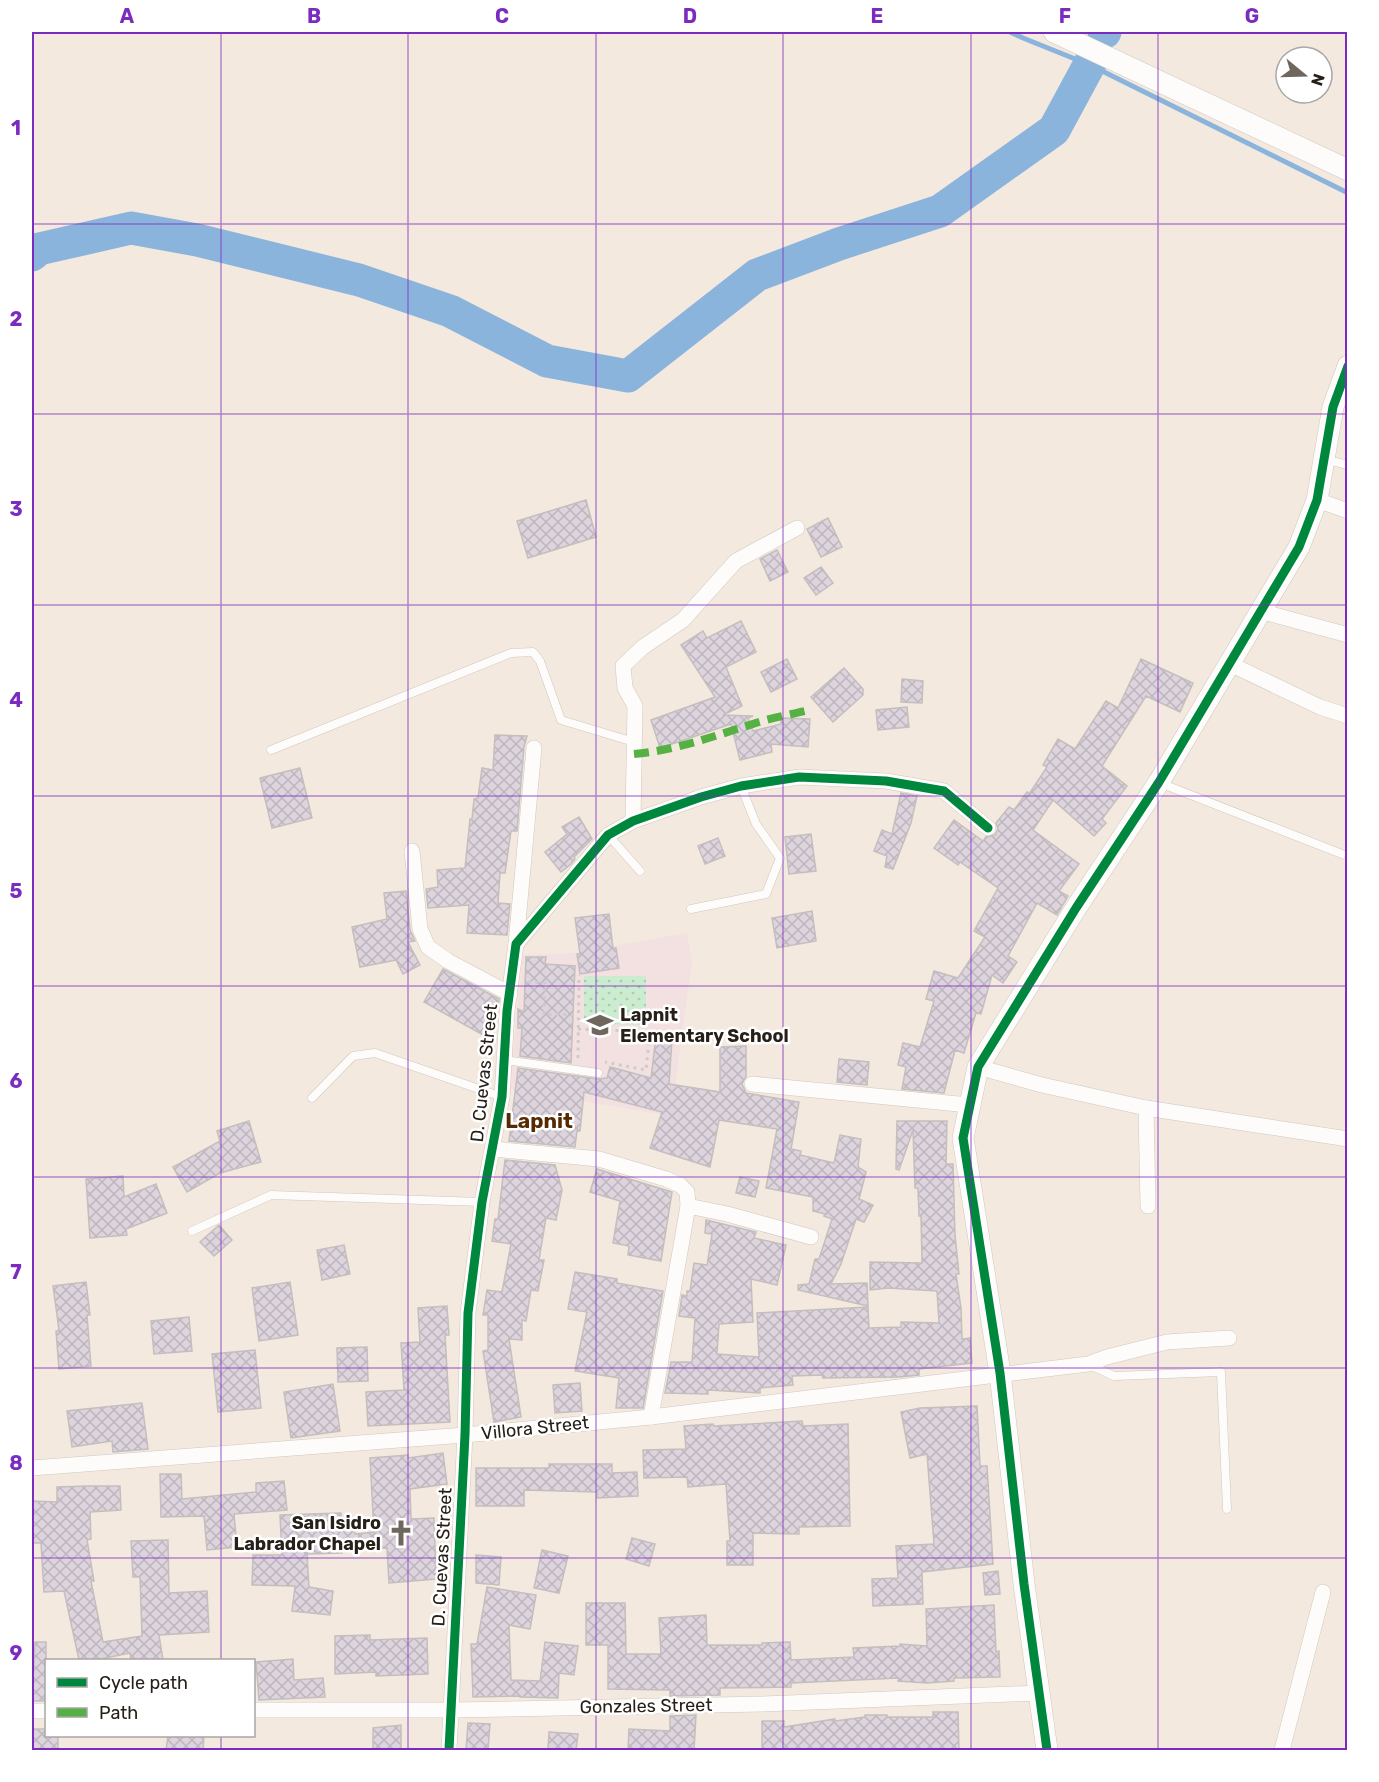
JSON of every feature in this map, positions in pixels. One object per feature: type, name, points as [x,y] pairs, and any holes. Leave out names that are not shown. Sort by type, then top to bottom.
[{"type":"street","points":[[1054,32],[1347,170]]},
{"type":"street","points":[[1047,1750],[1000,1373],[963,1138],[969,1105],[978,1067],[1076,908],[1159,782],[1299,547],[1317,500],[1325,459],[1340,408],[1347,366]]},
{"type":"street","points":[[1317,500],[1347,511]]},
{"type":"street","points":[[633,821],[635,706],[625,688],[623,666],[643,647],[683,620],[736,561],[796,528]]},
{"type":"street","points":[[1260,611],[1347,635]]},
{"type":"street","points":[[1228,663],[1320,707],[1347,716]]},
{"type":"street","name":"D. Cuevas Street","points":[[449,1750],[465,1435],[468,1313],[482,1202],[502,1097],[510,988],[534,748]]},
{"type":"street","points":[[516,944],[608,835],[633,821],[701,797],[741,786],[799,777],[886,781],[944,791],[988,828]]},
{"type":"street","points":[[412,851],[420,929],[428,947],[448,961],[510,988]]},
{"type":"street","points":[[978,1067],[1146,1108],[1347,1139]]},
{"type":"street","points":[[752,1084],[969,1105]]},
{"type":"street","points":[[1146,1108],[1148,1206]]},
{"type":"street","points":[[493,1149],[599,1159],[666,1179],[680,1185],[687,1192],[688,1206],[651,1417]]},
{"type":"street","points":[[688,1206],[811,1237]]},
{"type":"street","name":"Villora Street","points":[[32,1468],[465,1435],[651,1417],[1088,1364],[1167,1342],[1229,1338]]},
{"type":"street","points":[[1282,1750],[1323,1592]]},
{"type":"street","name":"Gonzales Street","points":[[255,1710],[452,1710],[763,1704],[1039,1693]]},
{"type":"lane","points":[[1325,459],[1347,465]]},
{"type":"lane","points":[[271,750],[511,653],[533,652],[540,661],[561,720],[634,741]]},
{"type":"lane","points":[[1159,782],[1342,854]]},
{"type":"lane","points":[[691,909],[766,894],[780,858],[756,824],[741,786]]},
{"type":"lane","points":[[608,835],[640,871]]},
{"type":"lane","points":[[312,1098],[353,1056],[375,1053],[502,1097]]},
{"type":"lane","points":[[504,1060],[597,1073]]},
{"type":"lane","points":[[192,1231],[271,1196],[482,1202]]},
{"type":"lane","points":[[1088,1364],[1114,1376],[1221,1372],[1227,1509]]},
{"type":"path","points":[[578,1070],[579,975]]},
{"type":"path","points":[[510,988],[545,983],[544,1014],[578,1015]]},
{"type":"path","points":[[578,1029],[650,1032],[646,1070],[604,1062],[597,1073]]},
{"type":"shaded area","name":"Lapnit Elementary School","points":[[687,933],[692,962],[671,1116],[509,1089],[523,955],[574,953]]},
{"type":"green space","points":[[584,976],[646,976],[646,1025],[584,1024]]},
{"type":"building","points":[[586,500],[596,537],[528,558],[517,521]]},
{"type":"building","points":[[828,518],[842,547],[821,557],[807,529]]},
{"type":"building","points":[[777,550],[788,572],[770,581],[760,559]]},
{"type":"building","points":[[821,567],[833,583],[816,595],[804,578]]},
{"type":"building","points":[[741,621],[756,652],[726,667],[742,706],[723,715],[753,716],[748,718],[753,731],[781,724],[781,718],[810,719],[808,747],[771,744],[772,752],[740,760],[731,724],[660,748],[651,720],[715,697],[681,645],[703,631],[707,638]]},
{"type":"building","points":[[787,659],[797,679],[771,692],[761,672]]},
{"type":"building","points":[[1141,659],[1193,683],[1180,712],[1146,696],[1102,766],[1127,786],[1102,819],[1106,823],[1094,836],[1053,800],[1033,830],[1079,864],[1059,891],[1068,896],[1057,915],[1037,903],[1008,956],[1017,962],[1003,983],[992,975],[981,1014],[976,1013],[964,1053],[955,1050],[944,1093],[902,1089],[906,1067],[898,1065],[903,1043],[920,1047],[934,1001],[926,999],[934,971],[958,978],[985,937],[974,931],[998,888],[960,862],[958,865],[934,848],[954,820],[983,841],[986,837],[995,835],[998,829],[996,823],[1009,807],[1014,810],[1027,792],[1029,794],[1047,767],[1043,765],[1058,739],[1075,749],[1106,701],[1118,708]]},
{"type":"building","points":[[844,668],[863,689],[863,695],[833,722],[811,697]]},
{"type":"building","points":[[902,679],[923,681],[922,703],[901,702]]},
{"type":"building","points":[[907,707],[909,727],[878,730],[876,710]]},
{"type":"building","points":[[495,735],[527,736],[524,747],[517,831],[511,831],[505,873],[500,873],[498,903],[510,904],[507,935],[467,933],[469,905],[428,908],[426,889],[438,887],[437,870],[465,868],[474,799],[478,798],[482,768],[493,770]]},
{"type":"building","points":[[300,768],[312,818],[272,828],[260,778]]},
{"type":"building","points":[[901,793],[917,796],[911,823],[893,869],[885,867],[887,856],[874,851],[882,830],[892,834]]},
{"type":"building","points":[[579,817],[592,839],[574,857],[571,864],[561,872],[545,852],[567,834],[562,827]]},
{"type":"building","points":[[811,834],[816,871],[789,874],[785,837]]},
{"type":"building","points":[[718,838],[725,856],[705,864],[698,846]]},
{"type":"building","points":[[406,891],[410,930],[415,941],[408,942],[420,965],[403,974],[396,960],[360,967],[352,927],[387,919],[384,893]]},
{"type":"building","points":[[812,911],[816,941],[777,948],[772,918]]},
{"type":"building","points":[[609,914],[613,948],[616,948],[619,968],[580,974],[575,918]]},
{"type":"building","points":[[526,957],[546,957],[545,964],[575,966],[571,1063],[520,1056],[522,1028],[518,1028],[518,1009],[524,1012]]},
{"type":"building","points":[[443,969],[499,999],[498,1007],[483,1035],[424,1002]]},
{"type":"building","points":[[656,1037],[672,1039],[669,1084],[720,1092],[720,1047],[746,1046],[746,1076],[742,1084],[746,1093],[799,1102],[791,1149],[801,1151],[800,1155],[834,1163],[840,1135],[861,1139],[858,1167],[866,1172],[859,1199],[873,1205],[864,1222],[856,1219],[841,1264],[831,1284],[867,1283],[868,1306],[798,1290],[798,1285],[809,1284],[815,1259],[819,1259],[832,1219],[824,1216],[825,1214],[813,1211],[813,1197],[766,1188],[777,1129],[719,1120],[710,1167],[650,1148],[662,1112],[584,1092],[580,1131],[577,1131],[575,1147],[509,1141],[518,1068],[598,1079],[607,1078],[610,1067],[651,1078]]},
{"type":"building","points":[[839,1059],[869,1062],[867,1085],[837,1082]]},
{"type":"building","points":[[249,1121],[261,1162],[220,1173],[187,1192],[173,1167],[220,1141],[217,1131]]},
{"type":"building","points":[[897,1121],[947,1121],[946,1164],[953,1164],[955,1235],[959,1274],[956,1274],[961,1308],[962,1339],[970,1338],[972,1363],[919,1369],[919,1375],[899,1377],[792,1376],[793,1385],[760,1388],[760,1393],[708,1390],[708,1394],[665,1393],[671,1362],[692,1362],[695,1318],[679,1316],[682,1295],[687,1296],[687,1291],[690,1291],[694,1263],[707,1265],[712,1234],[705,1233],[706,1220],[756,1232],[754,1238],[786,1245],[777,1285],[751,1279],[753,1322],[719,1324],[717,1354],[759,1357],[757,1313],[868,1307],[869,1328],[901,1327],[901,1322],[939,1323],[937,1291],[888,1288],[870,1290],[870,1262],[922,1263],[921,1216],[919,1216],[918,1188],[915,1188],[913,1130],[899,1170],[896,1169]]},
{"type":"building","points":[[505,1160],[555,1165],[562,1190],[556,1220],[546,1218],[539,1260],[544,1260],[538,1291],[531,1290],[526,1321],[522,1320],[522,1340],[509,1339],[521,1417],[494,1422],[483,1351],[488,1350],[488,1315],[483,1315],[487,1290],[502,1292],[511,1244],[492,1241],[495,1219],[498,1219]]},
{"type":"building","points":[[597,1169],[672,1192],[661,1261],[628,1255],[629,1246],[613,1243],[620,1201],[590,1192]]},
{"type":"building","points":[[123,1176],[124,1197],[156,1184],[167,1213],[126,1229],[127,1235],[90,1238],[86,1179]]},
{"type":"building","points":[[740,1177],[759,1181],[755,1197],[736,1193]]},
{"type":"building","points":[[219,1225],[232,1240],[214,1256],[200,1242]]},
{"type":"building","points":[[344,1245],[350,1274],[322,1280],[317,1250]]},
{"type":"building","points":[[575,1272],[617,1279],[617,1283],[663,1291],[643,1408],[616,1408],[619,1378],[575,1371],[587,1312],[568,1309]]},
{"type":"building","points":[[86,1282],[90,1315],[87,1315],[91,1366],[59,1369],[56,1331],[59,1330],[53,1286]]},
{"type":"building","points":[[290,1282],[298,1335],[259,1341],[252,1288]]},
{"type":"building","points":[[447,1306],[449,1335],[445,1335],[450,1422],[368,1426],[366,1392],[404,1390],[401,1343],[420,1342],[418,1308]]},
{"type":"building","points":[[189,1317],[192,1351],[154,1354],[151,1321]]},
{"type":"building","points":[[367,1347],[368,1381],[338,1382],[337,1348]]},
{"type":"building","points":[[255,1350],[261,1408],[218,1412],[212,1354]]},
{"type":"building","points":[[580,1383],[582,1411],[555,1413],[553,1385]]},
{"type":"building","points":[[333,1384],[340,1431],[291,1438],[284,1392]]},
{"type":"building","points":[[142,1403],[148,1449],[113,1452],[112,1441],[72,1447],[67,1411]]},
{"type":"building","points":[[977,1406],[980,1466],[987,1466],[993,1564],[922,1572],[923,1604],[873,1606],[872,1579],[898,1578],[896,1546],[934,1544],[927,1454],[910,1458],[901,1412],[920,1408]]},
{"type":"building","points":[[802,1421],[803,1426],[848,1424],[850,1526],[799,1527],[799,1534],[753,1533],[753,1565],[727,1565],[727,1541],[730,1541],[726,1484],[688,1487],[687,1477],[644,1478],[643,1450],[686,1449],[684,1426]]},
{"type":"building","points":[[443,1453],[447,1484],[410,1489],[411,1519],[434,1518],[436,1579],[389,1583],[387,1548],[342,1549],[342,1553],[307,1554],[309,1587],[333,1591],[330,1615],[292,1611],[295,1586],[252,1585],[253,1555],[282,1555],[280,1515],[341,1513],[341,1519],[353,1519],[355,1534],[374,1532],[370,1458],[408,1455],[408,1458]]},
{"type":"building","points":[[549,1464],[612,1464],[612,1473],[637,1472],[638,1496],[597,1498],[597,1492],[524,1490],[524,1506],[476,1506],[476,1468],[549,1468]]},
{"type":"building","points":[[160,1474],[181,1474],[182,1499],[256,1492],[256,1483],[284,1481],[287,1510],[234,1514],[237,1547],[207,1550],[204,1516],[161,1517]]},
{"type":"building","points":[[120,1486],[121,1510],[90,1512],[91,1539],[87,1540],[94,1581],[91,1581],[103,1642],[142,1636],[140,1577],[133,1577],[131,1541],[168,1540],[169,1593],[207,1591],[209,1632],[159,1635],[163,1659],[131,1659],[130,1653],[101,1659],[79,1659],[64,1591],[44,1592],[41,1543],[32,1543],[32,1501],[57,1502],[57,1487]]},
{"type":"building","points":[[632,1538],[655,1544],[649,1566],[626,1559]]},
{"type":"building","points":[[542,1550],[568,1556],[559,1593],[534,1588]]},
{"type":"building","points":[[476,1555],[501,1557],[499,1585],[476,1583]]},
{"type":"building","points":[[998,1571],[1000,1594],[985,1595],[983,1573]]},
{"type":"building","points":[[487,1587],[536,1595],[530,1629],[509,1625],[511,1680],[540,1681],[545,1642],[578,1646],[574,1675],[559,1673],[558,1698],[473,1697],[471,1644],[477,1644]]},
{"type":"building","points":[[586,1603],[625,1603],[626,1654],[661,1654],[659,1618],[706,1615],[707,1645],[762,1645],[762,1643],[790,1642],[791,1660],[854,1657],[853,1648],[900,1646],[900,1644],[927,1646],[926,1609],[994,1605],[996,1652],[999,1651],[1000,1677],[954,1678],[954,1681],[927,1683],[898,1681],[899,1678],[791,1683],[791,1687],[720,1688],[720,1695],[670,1696],[670,1690],[608,1689],[608,1645],[586,1645]]},
{"type":"building","points":[[370,1635],[370,1640],[427,1638],[428,1674],[376,1676],[376,1672],[335,1674],[335,1636]]},
{"type":"building","points":[[35,1642],[46,1642],[45,1701],[32,1701]]},
{"type":"building","points":[[293,1659],[294,1680],[323,1678],[325,1697],[259,1700],[256,1662]]},
{"type":"building","points":[[933,1712],[958,1712],[959,1750],[762,1750],[762,1721],[784,1721],[784,1727],[865,1717],[865,1715],[933,1717]]},
{"type":"building","points":[[696,1715],[694,1750],[628,1750],[629,1729],[670,1731],[670,1716]]},
{"type":"building","points":[[468,1723],[490,1724],[488,1750],[466,1750]]},
{"type":"building","points":[[401,1725],[401,1750],[373,1750],[373,1728]]},
{"type":"building","points":[[32,1729],[45,1729],[45,1737],[58,1737],[58,1750],[32,1750]]},
{"type":"building","points":[[549,1732],[578,1734],[576,1750],[548,1750]]},
{"type":"building","points":[[168,1737],[204,1737],[203,1750],[166,1750]]},
{"type":"waterway","points":[[1010,32],[1090,65],[1348,193]]},
{"type":"waterway","points":[[32,255],[39,249],[131,228],[197,240],[359,280],[450,311],[547,361],[628,376],[757,275],[839,244],[940,211],[1054,130],[1094,56]]},
{"type":"marked path","points":[[634,754],[682,746],[765,720],[809,710]]},
{"type":"cycle path","points":[[1047,1750],[1024,1584],[1000,1373],[963,1138],[978,1067],[1076,908],[1159,782],[1299,547],[1317,500],[1333,407],[1348,366]]},
{"type":"cycle path","points":[[449,1750],[465,1435],[468,1313],[482,1202],[502,1097],[507,1011],[516,944],[608,835],[633,821],[701,797],[741,786],[799,777],[886,781],[944,791],[988,828]]},
{"type":"place","name":"Lapnit Elementary School","points":[[600,1025]]},
{"type":"place","name":"San Isidro Labrador Chapel","points":[[401,1533]]},
{"type":"district","name":"Lapnit","points":[[539,1121]]}]
